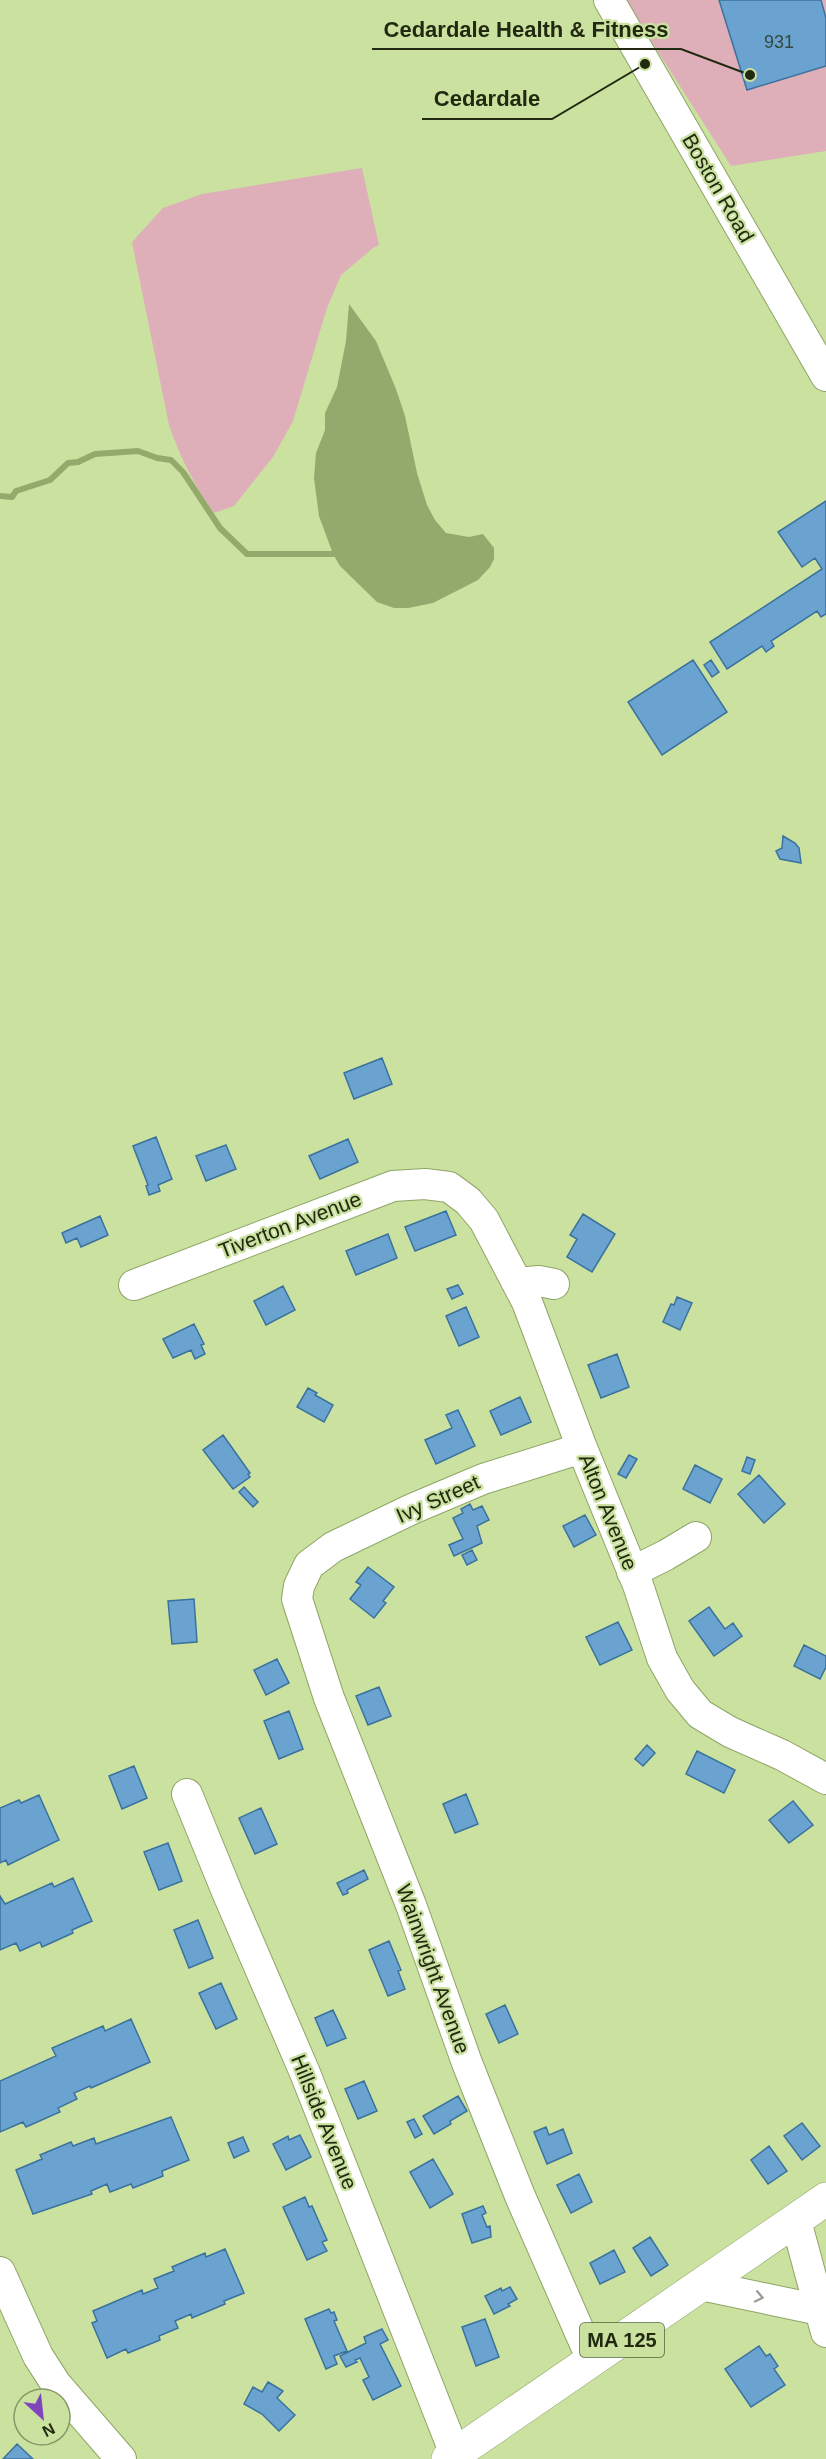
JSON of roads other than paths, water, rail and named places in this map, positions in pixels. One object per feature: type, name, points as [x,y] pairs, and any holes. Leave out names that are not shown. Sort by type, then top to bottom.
[{"type":"main road","name":"MA 125","points":[[452,2456],[826,2199]]},
{"type":"street","name":"Boston Road","points":[[609,0],[826,376]]},
{"type":"street","name":"Tiverton Avenue","points":[[134,1285],[393,1186],[425,1184],[449,1186]]},
{"type":"street","name":"Alton Avenue","points":[[449,1186],[468,1201],[484,1220],[527,1302],[632,1572],[662,1658],[680,1690],[700,1714],[730,1732],[782,1755],[826,1779]]},
{"type":"street","points":[[517,1283],[539,1281],[554,1284]]},
{"type":"street","name":"Ivy Street","points":[[305,1572],[315,1559],[333,1547],[412,1509],[499,1473],[582,1448]]},
{"type":"street","points":[[632,1572],[696,1537]]},
{"type":"street","name":"Wainwright Avenue","points":[[305,1572],[298,1593],[298,1607],[329,1698],[411,1905],[467,2063],[520,2196],[592,2360]]},
{"type":"street","name":"Hillside Avenue","points":[[187,1794],[226,1892],[305,2073],[452,2456]]},
{"type":"street","points":[[796,2221],[823,2321]]},
{"type":"street","points":[[0,2272],[38,2356],[56,2384],[121,2459]]},
{"type":"street","points":[[701,2285],[823,2321]]},
{"type":"waterway","points":[[0,496],[12,497],[16,491],[50,480],[68,463],[78,462],[95,454],[138,451],[171,460],[183,472],[220,528],[247,554],[333,554]]},
{"type":"place","name":"Cedardale","points":[[645,64]]},
{"type":"place","name":"Cedardale Health & Fitness","points":[[750,75]]}]
